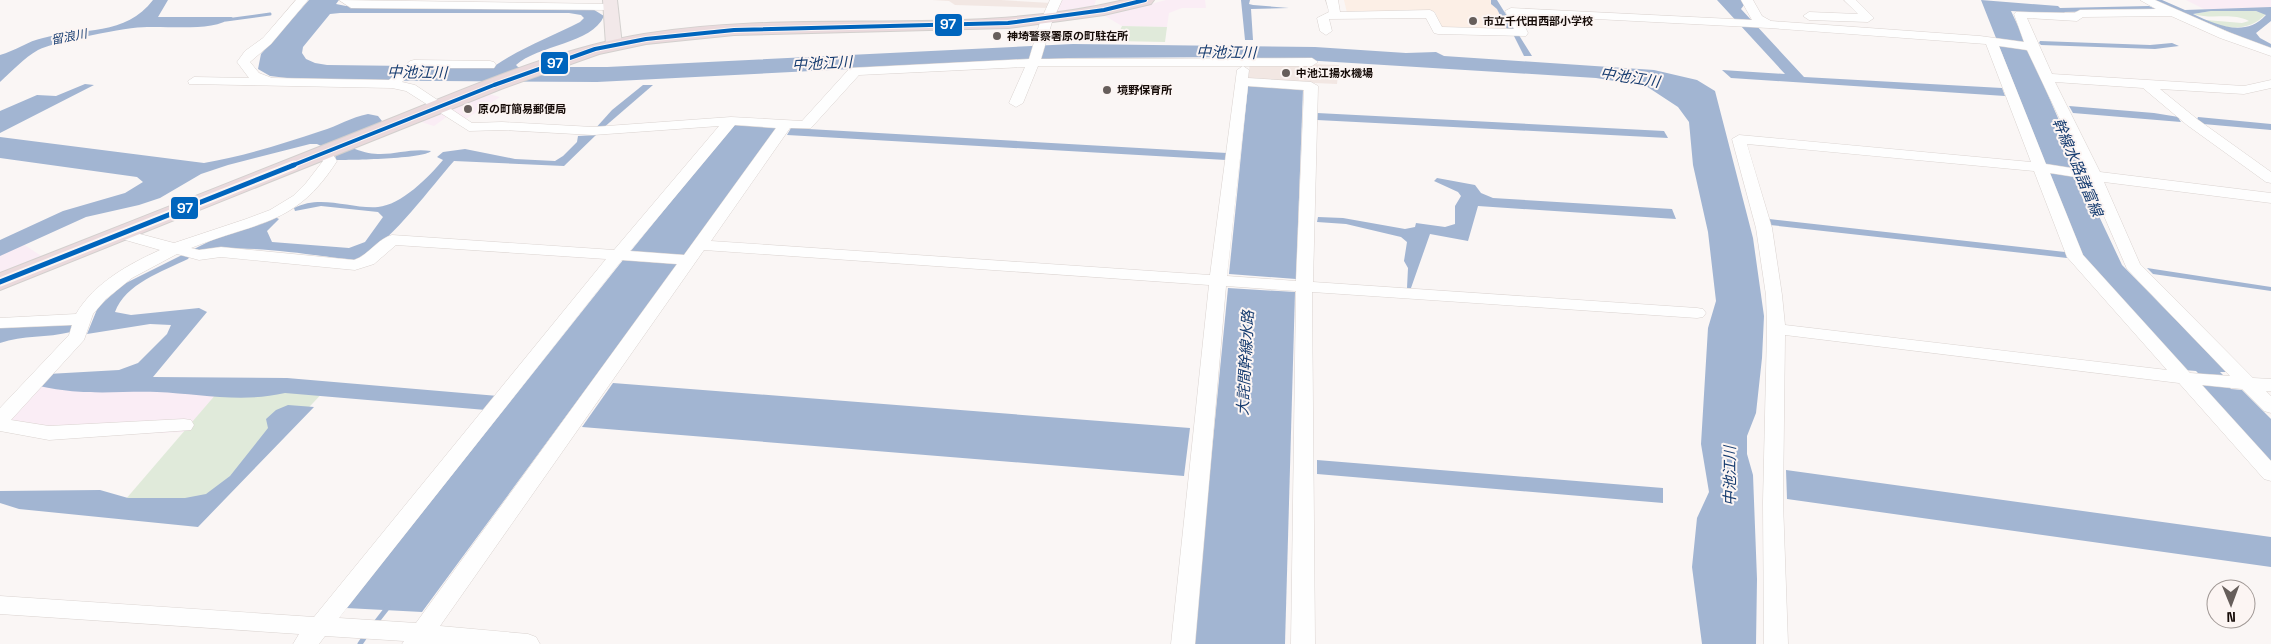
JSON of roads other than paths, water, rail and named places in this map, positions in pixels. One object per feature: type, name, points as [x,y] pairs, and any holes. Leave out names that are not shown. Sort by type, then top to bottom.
[{"type":"highway","points":[[0,282],[542,67],[614,45],[685,34],[734,30],[965,25],[1047,19],[1104,10],[1145,0]]},
{"type":"main road","points":[[611,3],[614,45]]},
{"type":"street","points":[[271,82],[254,76],[242,62],[249,54],[267,41],[302,0]]},
{"type":"street","points":[[345,0],[351,5],[611,3]]},
{"type":"street","points":[[1016,103],[1034,62],[1047,19],[1056,0]]},
{"type":"street","points":[[1332,0],[1335,15]]},
{"type":"street","points":[[1747,0],[1749,21]]},
{"type":"street","points":[[1326,31],[1323,18],[1335,15],[1430,14],[1438,30],[1522,33],[1511,11],[1749,21],[1868,18],[1850,0]]},
{"type":"street","points":[[2146,0],[2224,35],[2271,52]]},
{"type":"street","points":[[2172,12],[2080,14],[2077,17],[2020,14],[2027,47],[2048,78],[2087,175],[2133,266],[2240,382],[2271,407]]},
{"type":"street","points":[[1749,21],[1996,42],[2027,47]]},
{"type":"street","points":[[1996,42],[2046,168],[2074,257],[2190,378],[2271,474]]},
{"type":"street","points":[[194,81],[392,84],[410,88],[469,127],[502,126],[597,131],[731,121],[783,128],[806,125],[855,71],[1034,62],[1244,60],[1312,62]]},
{"type":"street","points":[[1183,644],[1218,281],[1244,60]]},
{"type":"street","points":[[392,84],[414,64],[490,65]]},
{"type":"street","points":[[2048,78],[2244,90],[2271,84]]},
{"type":"street","points":[[1242,82],[1311,86],[1304,287],[1303,644]]},
{"type":"street","points":[[2148,85],[2189,120],[2271,179]]},
{"type":"street","points":[[313,635],[618,255],[731,121]]},
{"type":"street","points":[[418,639],[783,128]]},
{"type":"street","points":[[1776,644],[1773,502],[1776,330],[1774,295],[1764,228],[1739,139],[2046,168],[2087,175],[2271,198]]},
{"type":"street","points":[[0,420],[78,336],[82,319],[89,308],[117,281],[187,252],[201,239],[249,224],[276,212],[298,199],[318,179],[330,161],[332,150]]},
{"type":"street","points":[[2249,164],[2271,166]]},
{"type":"street","points":[[121,234],[187,252],[221,252],[355,266],[368,261],[392,240],[618,255],[696,252],[1218,281],[1697,313]]},
{"type":"street","points":[[0,324],[82,319]]},
{"type":"street","points":[[1776,330],[2190,378],[2271,385]]},
{"type":"street","points":[[0,425],[49,433],[184,425]]},
{"type":"street","points":[[0,605],[313,635],[528,644]]},
{"type":"water","name":"留浪川","points":[[153,0],[168,0],[158,17],[233,17],[215,25],[124,29],[47,46],[33,53],[0,82],[0,55],[43,38],[117,25],[130,20],[142,12]]},
{"type":"water","name":"中池江川","points":[[309,0],[339,0],[336,4],[346,6],[591,8],[604,16],[598,25],[588,33],[526,58],[516,65],[518,67],[607,67],[1073,44],[1315,47],[1406,53],[1436,52],[1444,56],[1654,70],[1697,80],[1715,91],[1753,238],[1764,316],[1756,413],[1747,436],[1747,454],[1753,475],[1757,579],[1756,644],[1702,644],[1692,567],[1697,518],[1709,492],[1701,444],[1708,328],[1716,301],[1708,232],[1693,165],[1689,122],[1678,107],[1646,86],[1596,78],[1238,57],[1068,58],[597,82],[304,80],[270,76],[258,69],[261,54]],"holes":[[[569,13],[581,15],[584,18],[580,22],[525,48],[493,67],[327,65],[306,59],[302,53],[303,47],[330,14]]]},
{"type":"water","points":[[1241,0],[1250,0],[1249,4],[1253,5],[1289,8],[1251,9],[1253,40],[1245,40]]},
{"type":"water","points":[[1491,0],[1497,0],[1532,56],[1524,56],[1511,30],[1507,29],[1497,9],[1491,4]]},
{"type":"water","points":[[1717,0],[1741,0],[1744,5],[1741,9],[1804,77],[2002,88],[2005,96],[1731,78],[1722,70],[1785,74]]},
{"type":"water","name":"幹線水路諸富線","points":[[1981,0],[2058,6],[2060,8],[2149,6],[2158,10],[2064,12],[2066,14],[2011,11],[2026,43],[2020,43],[2022,49],[2029,51],[2080,169],[2071,168],[2074,176],[2081,178],[2122,265],[2227,372],[2220,372],[2223,375],[2199,374],[2196,371],[2184,370],[2084,258],[2048,173],[2057,174],[2045,164],[1999,46],[2003,46],[1996,38]]},
{"type":"water","points":[[2154,0],[2162,0],[2185,10],[2271,7],[2271,21],[2256,33],[2260,38],[2271,44],[2271,50]],"holes":[[[2211,11],[2256,11],[2266,15],[2258,22],[2240,28],[2221,25],[2193,14]]]},
{"type":"water","points":[[2040,41],[2150,45],[2172,43],[2179,46],[2155,49],[2041,45]]},
{"type":"water","points":[[85,84],[94,85],[0,133],[0,111],[37,95],[56,96]]},
{"type":"water","points":[[643,85],[653,85],[602,129],[594,130],[612,110]]},
{"type":"water","points":[[1248,86],[1303,89],[1296,279],[1229,274]]},
{"type":"water","points":[[2069,106],[2154,113],[2197,120],[2198,117],[2271,124],[2271,130],[2203,124],[2200,121],[2179,119],[2181,122],[2073,113]]},
{"type":"water","points":[[1317,113],[1664,131],[1668,138],[1317,120]]},
{"type":"water","points":[[368,114],[378,116],[382,121],[356,142],[355,149],[376,154],[421,150],[431,151],[415,156],[335,160],[336,153],[317,144],[310,144],[228,165],[201,174],[160,198],[139,205],[86,217],[0,256],[0,240],[63,211],[125,193],[143,182],[137,177],[0,158],[0,137],[204,163],[278,145]]},
{"type":"water","points":[[734,124],[778,127],[684,255],[630,252]]},
{"type":"water","points":[[791,128],[1227,153],[1226,160],[787,135]]},
{"type":"water","points":[[596,135],[564,166],[454,161],[394,231],[367,253],[355,260],[271,250],[225,249],[206,251],[190,256],[188,259],[136,286],[120,302],[115,312],[131,315],[199,308],[207,312],[153,377],[287,378],[498,396],[486,410],[285,393],[237,398],[157,392],[85,392],[39,386],[48,374],[119,370],[138,363],[167,334],[171,325],[150,324],[87,334],[98,307],[124,284],[212,240],[275,217],[279,219],[267,231],[272,242],[349,248],[365,242],[383,217],[378,212],[321,206],[295,211],[294,208],[315,202],[367,207],[387,205],[405,196],[422,182],[443,160],[437,157],[443,152],[465,149],[515,159],[555,161],[577,142],[578,136]]},
{"type":"water","points":[[1437,178],[1475,185],[1481,193],[1493,198],[1672,209],[1676,219],[1478,206],[1468,241],[1430,234],[1411,288],[1407,288],[1408,268],[1404,261],[1407,242],[1401,237],[1346,224],[1317,222],[1318,217],[1343,218],[1405,229],[1415,227],[1416,223],[1445,227],[1455,224],[1455,206],[1461,196],[1458,192],[1434,181]]},
{"type":"water","points":[[1769,219],[2065,252],[2067,258],[1770,225]]},
{"type":"water","points":[[623,260],[678,264],[422,612],[346,608]]},
{"type":"water","points":[[2147,268],[2271,287],[2271,291],[2153,274]]},
{"type":"water","name":"大詫間幹線水路","points":[[1228,288],[1295,292],[1285,644],[1193,644]]},
{"type":"water","points":[[51,323],[73,324],[71,332],[9,340],[0,343],[0,328]]},
{"type":"water","points":[[613,383],[1190,428],[1184,476],[582,427]]},
{"type":"water","points":[[2198,385],[2228,385],[2231,389],[2242,390],[2271,419],[2271,464]]},
{"type":"water","points":[[288,405],[314,407],[198,527],[19,509],[0,503],[0,491],[100,490],[128,498],[185,498],[206,494],[230,476],[268,428],[266,419],[276,410]]},
{"type":"water","points":[[1317,460],[1663,488],[1663,503],[1317,474]]},
{"type":"water","points":[[1786,470],[2271,537],[2271,567],[1787,499]]},
{"type":"waterway","points":[[226,20],[270,14]]},
{"type":"waterway","points":[[374,625],[388,607]]},
{"type":"waterway","points":[[360,644],[366,635]]},
{"type":"place","name":"市立千代田西部小学校","points":[[1473,21]]},
{"type":"place","name":"神埼警察署原の町駐在所","points":[[997,36]]},
{"type":"place","name":"中池江揚水機場","points":[[1286,73]]},
{"type":"place","name":"境野保育所","points":[[1107,90]]},
{"type":"place","name":"原の町簡易郵便局","points":[[468,109]]}]
